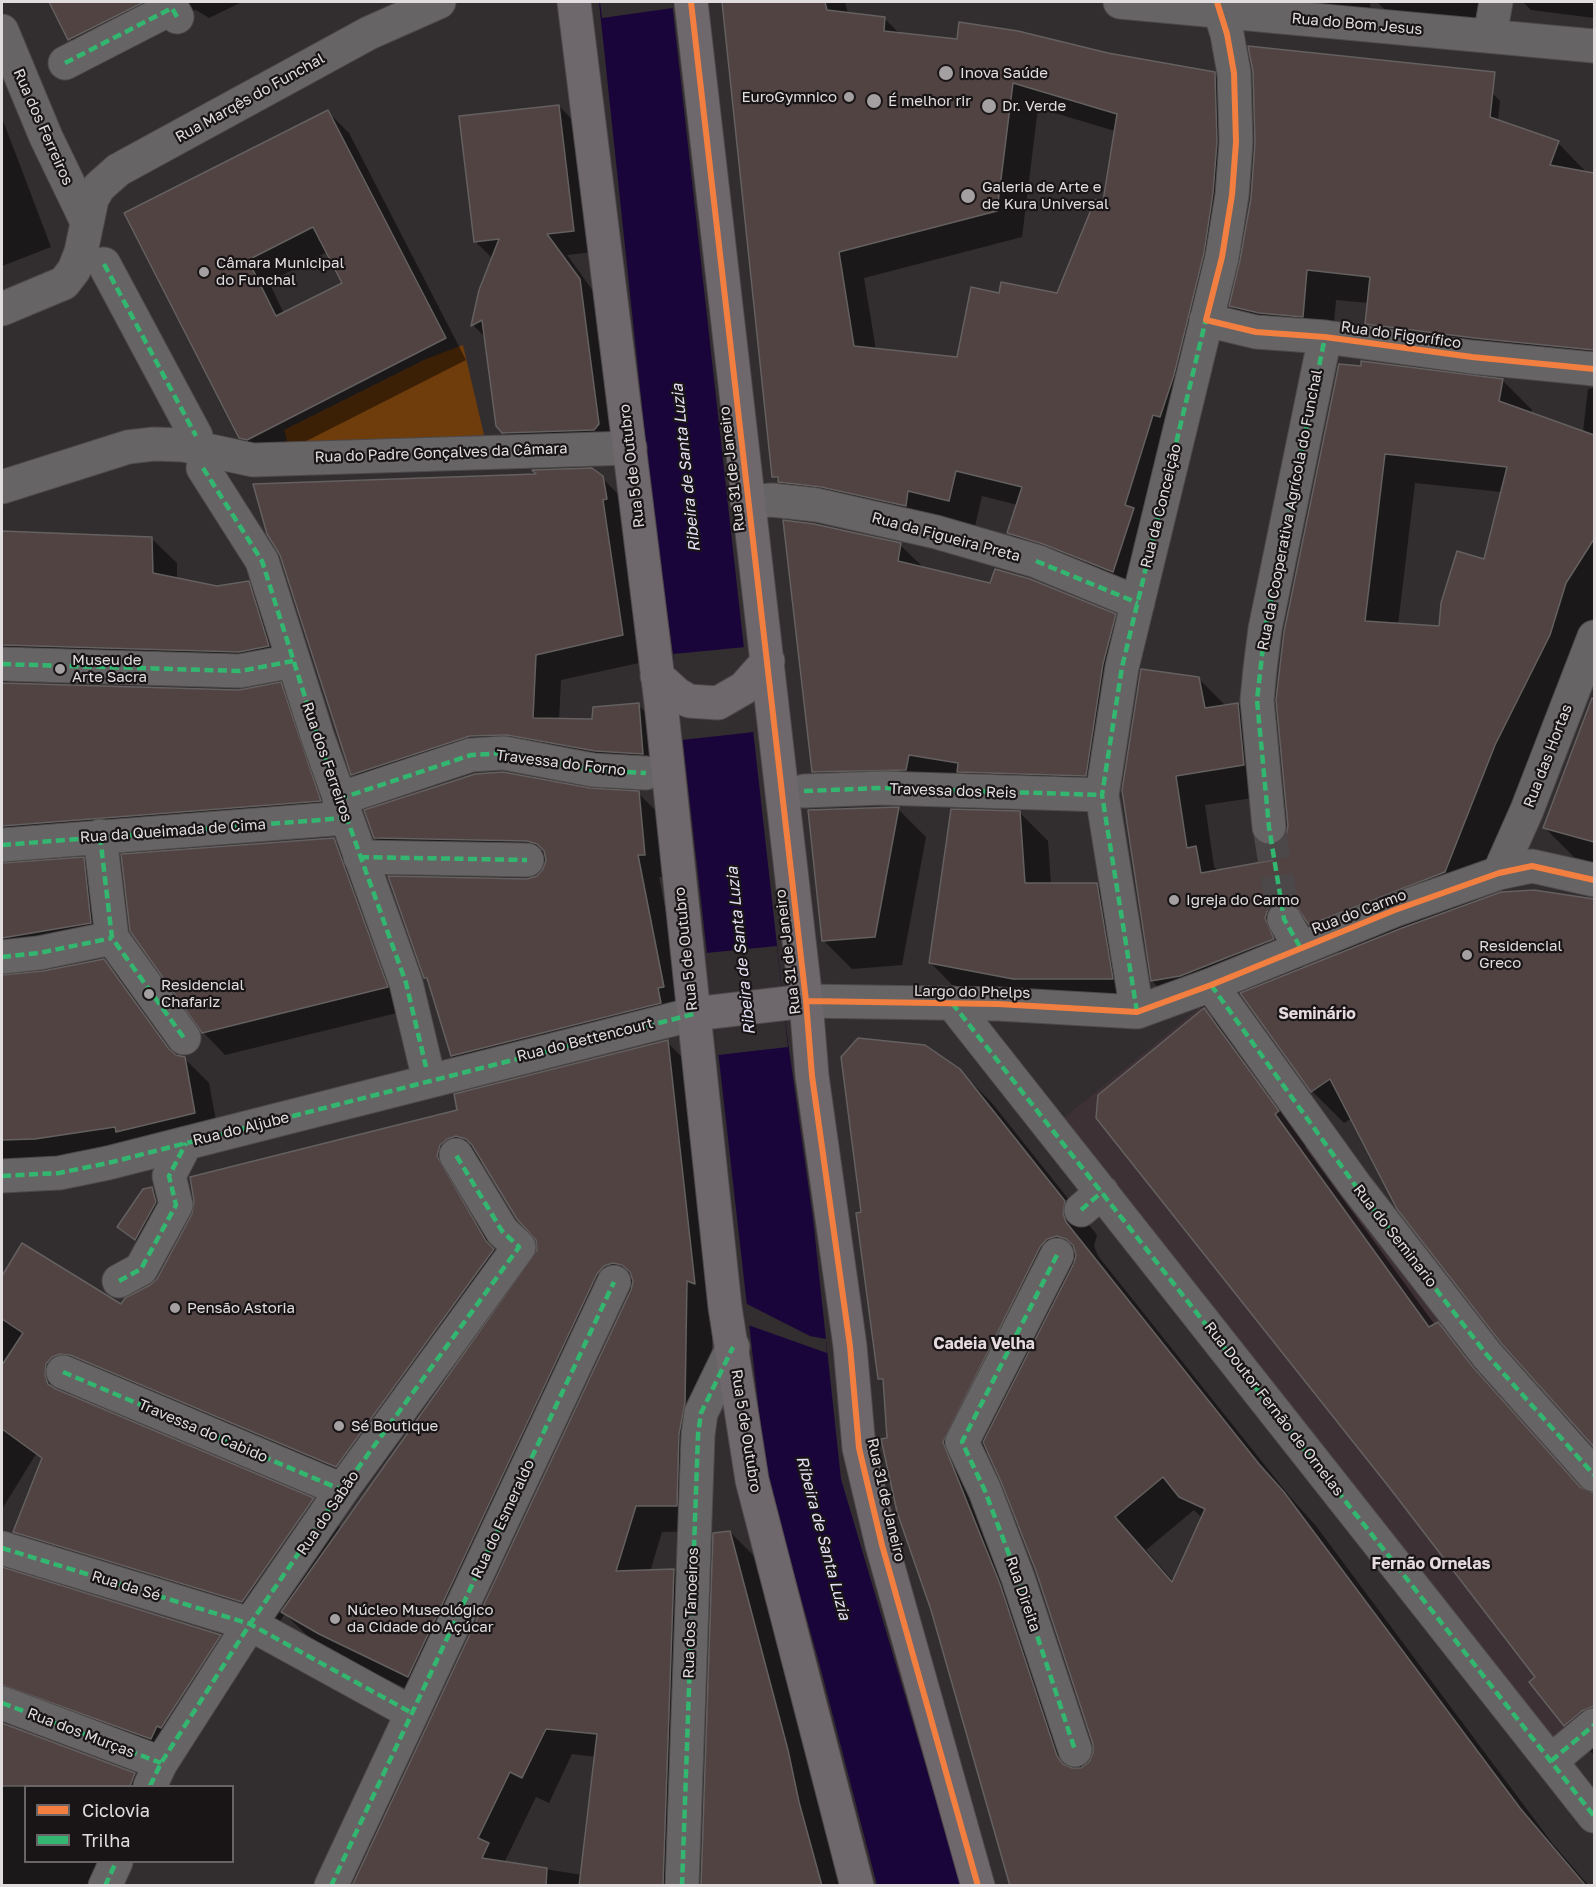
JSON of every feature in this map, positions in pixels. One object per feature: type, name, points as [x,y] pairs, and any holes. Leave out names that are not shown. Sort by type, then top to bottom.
[{"type":"main road","name":"Rua 5 de Outubro","points":[[574,2],[630,448],[667,685],[703,1012],[725,1307],[752,1480],[801,1678],[858,1886]]},
{"type":"main road","name":"Rua 31 de Janeiro","points":[[691,2],[747,502],[758,672],[795,1002],[812,1076],[850,1346],[859,1448],[882,1545],[978,1886]]},
{"type":"main road","points":[[667,685],[689,701],[718,703],[731,698],[758,672]]},
{"type":"main road","points":[[703,1012],[795,1002]]},
{"type":"street","name":"Rua Marqês do Funchal","points":[[2,309],[64,283],[74,270],[81,252],[92,199],[99,187],[118,170],[369,33],[439,2]]},
{"type":"street","name":"Rua do Bom Jesus","points":[[1120,2],[1218,6],[1594,46]]},
{"type":"street","points":[[1490,36],[1496,2]]},
{"type":"street","name":"Rua da Conceição","points":[[1137,1012],[1102,795],[1122,667],[1222,257],[1232,195],[1236,142],[1234,74],[1227,34],[1218,6]]},
{"type":"street","points":[[65,63],[172,8],[177,18]]},
{"type":"street","name":"Rua dos Ferreiros","points":[[2,31],[46,137],[87,222]]},
{"type":"street","points":[[104,264],[196,436]]},
{"type":"street","name":"Rua do Figorífico","points":[[1206,320],[1256,332],[1325,337],[1472,357],[1594,369]]},
{"type":"street","name":"Rua da Cooperativa Agrícola do Funchal","points":[[1269,827],[1257,700],[1260,669],[1265,629],[1325,337]]},
{"type":"street","name":"Rua do Padre Gonçalves da Câmara","points":[[2,487],[128,447],[183,445],[253,460],[630,448]]},
{"type":"street","name":"Rua dos Ferreiros","points":[[203,468],[262,561],[342,808],[406,984],[426,1067]]},
{"type":"street","name":"Rua da Figueira Preta","points":[[747,502],[772,500],[817,505],[936,532],[1036,561],[1138,603]]},
{"type":"street","name":"Rua das Hortas","points":[[1499,873],[1527,810],[1594,637]]},
{"type":"street","points":[[2,664],[240,671],[293,661]]},
{"type":"street","name":"Travessa do Forno","points":[[342,808],[471,755],[504,753],[593,770],[646,773]]},
{"type":"street","name":"Travessa dos Reis","points":[[804,791],[881,788],[1102,795]]},
{"type":"street","name":"Rua da Queimada de Cima","points":[[2,845],[342,808]]},
{"type":"street","points":[[100,836],[112,938],[184,1038]]},
{"type":"street","points":[[360,857],[527,860]]},
{"type":"street","name":"Rua do Carmo","points":[[1137,1012],[1211,985],[1300,947],[1499,873],[1532,866],[1594,880]]},
{"type":"street","points":[[1284,919],[1300,947]]},
{"type":"street","points":[[2,957],[39,953],[112,938]]},
{"type":"street","name":"Rua do Seminario","points":[[1211,985],[1355,1185],[1487,1355],[1594,1475]]},
{"type":"street","name":"Largo do Phelps","points":[[795,1002],[952,1003],[1137,1012]]},
{"type":"street","name":"Rua Doutor Fernão de Ornelas","points":[[952,1003],[1091,1201],[1594,1816]]},
{"type":"street","name":"Rua do Bettencourt","points":[[477,1068],[703,1012]]},
{"type":"street","name":"Rua do Aljube","points":[[2,1176],[59,1173],[186,1143],[477,1068]]},
{"type":"street","points":[[119,1281],[141,1269],[176,1205],[169,1176],[186,1143]]},
{"type":"street","name":"Rua do Sabão","points":[[156,1775],[250,1624],[342,1490],[519,1247],[502,1231],[456,1155]]},
{"type":"street","name":"Rua Direita","points":[[1057,1255],[962,1442],[985,1491],[1018,1578],[1075,1750]]},
{"type":"street","name":"Rua do Esmeraldo","points":[[331,1886],[614,1282]]},
{"type":"street","name":"Rua dos Tanoeiros","points":[[682,1886],[698,1435],[701,1413],[732,1347]]},
{"type":"street","name":"Travessa do Cabido","points":[[63,1372],[342,1490]]},
{"type":"street","name":"Rua da Sé","points":[[2,1548],[250,1624],[412,1713]]},
{"type":"street","name":"Rua dos Murças","points":[[2,1703],[156,1775]]},
{"type":"street","points":[[1551,1761],[1594,1725]]},
{"type":"street","points":[[105,1886],[116,1863]]},
{"type":"shaded area","points":[[463,345],[484,435],[289,448],[284,430],[426,359]]},
{"type":"shaded area","points":[[1204,1004],[1594,1491],[1594,1710],[1552,1744],[1060,1121]]},
{"type":"water","name":"Ribeira de Santa Luzia","points":[[599,2],[672,2],[787,1035],[813,1219],[841,1479],[961,1885],[877,1885],[820,1666],[766,1473],[673,654],[654,519]]},
{"type":"pier","points":[[600,2],[672,2],[673,8],[602,18]]},
{"type":"pier","points":[[746,647],[754,732],[682,740],[673,654]]},
{"type":"pier","points":[[777,946],[788,1047],[718,1055],[706,953]]},
{"type":"pier","points":[[745,1303],[810,1336],[826,1339],[827,1353],[748,1325]]},
{"type":"building","points":[[49,2],[144,2],[68,40]]},
{"type":"building","points":[[722,2],[825,2],[827,10],[885,17],[884,31],[957,39],[959,22],[1018,31],[1108,53],[1215,72],[1217,142],[1213,193],[1204,253],[1174,375],[1160,417],[1153,415],[1125,505],[1134,508],[1113,572],[1043,544],[1007,533],[1022,487],[956,471],[949,501],[908,491],[906,506],[821,487],[778,482],[778,477],[772,477]],"holes":[[[1013,83],[1117,114],[1103,201],[1095,200],[1057,293],[1001,282],[999,293],[971,287],[957,357],[854,346],[839,252],[997,211]]]},
{"type":"building","points":[[1248,46],[1495,72],[1490,117],[1559,141],[1550,165],[1594,173],[1594,350],[1365,324],[1370,277],[1307,270],[1303,317],[1259,313],[1229,306],[1251,198],[1255,143],[1253,72]]},
{"type":"building","points":[[559,105],[574,231],[547,234],[580,279],[599,424],[594,430],[502,433],[496,426],[482,320],[471,326],[479,290],[499,239],[474,242],[459,116]]},
{"type":"building","name":"Câmara Municipal do Funchal","points":[[328,110],[446,338],[247,440],[239,438],[124,213]],"holes":[[[313,227],[342,283],[276,316],[248,260]]]},
{"type":"building","points":[[1361,361],[1503,379],[1499,401],[1594,435],[1594,539],[1566,583],[1550,635],[1495,745],[1445,872],[1309,925],[1294,903],[1285,900],[1275,903],[1268,909],[1265,918],[1274,939],[1180,976],[1151,981],[1122,790],[1141,669],[1199,677],[1205,708],[1238,703],[1244,765],[1176,776],[1187,848],[1196,846],[1201,873],[1273,860],[1271,846],[1280,842],[1286,835],[1288,826],[1276,700],[1284,632],[1339,364],[1361,366]],"holes":[[[1385,454],[1507,467],[1484,559],[1457,551],[1441,603],[1439,626],[1365,621]]]},
{"type":"building","points":[[592,468],[603,476],[607,499],[603,500],[623,635],[536,655],[533,718],[592,719],[593,707],[639,703],[643,754],[595,751],[507,735],[470,736],[351,775],[280,555],[267,534],[253,484],[536,474],[532,470]]},
{"type":"building","points":[[783,520],[814,524],[901,543],[898,561],[990,583],[995,569],[1030,579],[1116,614],[1103,664],[1086,776],[957,772],[958,763],[909,755],[906,770],[812,772]]},
{"type":"building","points":[[2,531],[152,537],[153,573],[217,586],[249,581],[269,646],[239,652],[2,645]]},
{"type":"building","points":[[281,682],[321,801],[2,826],[2,683],[239,690]]},
{"type":"building","points":[[1592,698],[1594,699],[1594,842],[1543,828]]},
{"type":"building","points":[[503,772],[590,788],[639,791],[645,855],[638,855],[664,987],[658,988],[661,1003],[451,1056],[427,978],[424,978],[388,876],[527,879],[537,876],[543,869],[546,860],[544,851],[537,844],[527,841],[374,838],[364,810],[475,774]]},
{"type":"building","points":[[899,807],[875,937],[822,941],[808,810]]},
{"type":"building","points":[[951,809],[1020,811],[1025,883],[1097,883],[1113,979],[1013,979],[929,963]]},
{"type":"building","points":[[334,838],[388,987],[202,1033],[130,931],[121,854]]},
{"type":"building","points":[[84,857],[91,923],[2,938],[2,863]]},
{"type":"building","points":[[1534,890],[1594,899],[1594,1447],[1501,1343],[1397,1209],[1330,1079],[1311,1092],[1240,993],[1402,928],[1501,892]]},
{"type":"building","points":[[104,959],[169,1049],[176,1055],[185,1057],[195,1113],[116,1132],[115,1127],[35,1139],[2,1140],[2,975],[43,971]]},
{"type":"building","points":[[1204,1008],[1279,1111],[1275,1114],[1429,1327],[1438,1322],[1473,1367],[1580,1487],[1594,1493],[1594,1706],[1582,1711],[1564,1726],[1529,1682],[1535,1677],[1389,1487],[1096,1118],[1098,1095]]},
{"type":"building","points":[[858,1038],[925,1045],[960,1069],[1065,1201],[1063,1213],[1066,1222],[1259,1464],[1284,1492],[1520,1808],[1586,1886],[1010,1886],[931,1610],[897,1512],[881,1439],[887,1438],[883,1379],[878,1379],[856,1213],[861,1212],[841,1057]],"holes":[[[1057,1236],[1073,1245],[1076,1255],[1074,1263],[983,1442],[1036,1571],[1093,1744],[1093,1753],[1089,1762],[1081,1768],[1072,1768],[1063,1764],[1057,1756],[1000,1584],[943,1442],[1040,1247],[1047,1239]],[[1163,1477],[1179,1497],[1205,1509],[1172,1582],[1115,1517]]]},
{"type":"building","points":[[668,1040],[695,1284],[687,1281],[685,1403],[679,1434],[677,1506],[636,1506],[616,1571],[674,1569],[663,1886],[579,1886],[597,1734],[546,1729],[522,1778],[510,1772],[478,1838],[489,1843],[482,1858],[547,1868],[546,1886],[352,1886],[631,1290],[633,1281],[630,1272],[622,1265],[613,1263],[604,1266],[597,1274],[408,1677],[319,1634],[281,1612],[537,1250],[536,1240],[517,1219],[472,1145],[466,1139],[456,1136],[447,1139],[440,1145],[437,1156],[486,1241],[494,1249],[336,1467],[70,1355],[60,1354],[52,1357],[46,1364],[45,1375],[48,1384],[56,1389],[314,1498],[242,1602],[13,1532],[42,1458],[2,1429],[2,1365],[23,1333],[2,1319],[2,1276],[22,1243],[121,1304],[125,1298],[157,1279],[192,1214],[194,1201],[190,1177],[457,1110],[454,1094]]},
{"type":"building","points":[[152,1187],[156,1202],[135,1240],[117,1227],[143,1189]]},
{"type":"building","points":[[730,1531],[822,1886],[701,1886],[713,1533]]},
{"type":"building","points":[[2,1567],[221,1635],[161,1728],[157,1726],[151,1739],[2,1685]]},
{"type":"building","points":[[2,1723],[135,1773],[130,1785],[2,1786]]},
{"type":"tunnel","points":[[1269,827],[1284,919]]},
{"type":"marked path","points":[[65,63],[172,8],[177,17]]},
{"type":"marked path","points":[[104,264],[196,436]]},
{"type":"marked path","points":[[1137,1012],[1102,795],[1122,667],[1207,315]]},
{"type":"marked path","points":[[1300,947],[1284,919],[1269,827],[1257,700],[1265,629],[1325,337]]},
{"type":"marked path","points":[[203,468],[262,561],[318,738],[406,983],[426,1067]]},
{"type":"marked path","points":[[1036,561],[1138,603]]},
{"type":"marked path","points":[[2,664],[240,671],[293,661]]},
{"type":"marked path","points":[[339,799],[471,755],[504,753],[593,770],[646,773]]},
{"type":"marked path","points":[[804,791],[881,788],[1102,795]]},
{"type":"marked path","points":[[2,845],[345,818]]},
{"type":"marked path","points":[[100,836],[112,938],[184,1038]]},
{"type":"marked path","points":[[360,857],[527,860]]},
{"type":"marked path","points":[[2,957],[39,953],[112,938]]},
{"type":"marked path","points":[[1211,985],[1355,1185],[1487,1355],[1594,1475]]},
{"type":"marked path","points":[[952,1003],[1594,1816]]},
{"type":"marked path","points":[[2,1176],[59,1173],[108,1163],[694,1014]]},
{"type":"marked path","points":[[119,1281],[141,1269],[176,1205],[169,1176],[186,1143]]},
{"type":"marked path","points":[[150,1785],[161,1763],[250,1624],[342,1490],[519,1247],[502,1231],[456,1155]]},
{"type":"marked path","points":[[1081,1210],[1102,1192]]},
{"type":"marked path","points":[[1057,1255],[962,1442],[985,1491],[1018,1578],[1075,1750]]},
{"type":"marked path","points":[[331,1886],[614,1282]]},
{"type":"marked path","points":[[682,1886],[698,1435],[701,1413],[733,1347]]},
{"type":"marked path","points":[[63,1372],[342,1490]]},
{"type":"marked path","points":[[2,1548],[250,1624],[412,1713]]},
{"type":"marked path","points":[[2,1703],[161,1763]]},
{"type":"marked path","points":[[1551,1761],[1594,1725]]},
{"type":"marked path","points":[[105,1886],[116,1863]]},
{"type":"cycle path","points":[[691,2],[806,1001],[812,1076],[850,1346],[859,1448],[882,1545],[978,1886]]},
{"type":"cycle path","points":[[1217,2],[1227,34],[1234,73],[1236,142],[1232,195],[1222,257],[1206,320],[1256,332],[1325,337],[1472,357],[1594,369]]},
{"type":"cycle path","points":[[806,1001],[998,1004],[1137,1012],[1211,985],[1395,910],[1499,873],[1532,866],[1594,880]]},
{"type":"place","name":"Inova Saúde","points":[[946,73]]},
{"type":"place","name":"EuroGymnico","points":[[849,97]]},
{"type":"place","name":"É melhor rir","points":[[874,101]]},
{"type":"place","name":"Dr. Verde","points":[[989,106]]},
{"type":"place","name":"Galeria de Arte e de Kura Universal","points":[[968,196]]},
{"type":"place","name":"Câmara Municipal do Funchal","points":[[204,272]]},
{"type":"place","name":"Museu de Arte Sacra","points":[[60,669]]},
{"type":"place","name":"Igreja do Carmo","points":[[1174,900]]},
{"type":"place","name":"Residencial Greco","points":[[1467,955]]},
{"type":"place","name":"Residencial Chafariz","points":[[149,994]]},
{"type":"place","name":"Pensão Astoria","points":[[175,1308]]},
{"type":"place","name":"Sé Boutique","points":[[339,1426]]},
{"type":"place","name":"Núcleo Museológico da Cidade do Açúcar","points":[[335,1619]]},
{"type":"district","name":"Seminário","points":[[1317,1014]]},
{"type":"district","name":"Cadeia Velha","points":[[984,1344]]},
{"type":"district","name":"Fernão Ornelas","points":[[1431,1564]]}]
